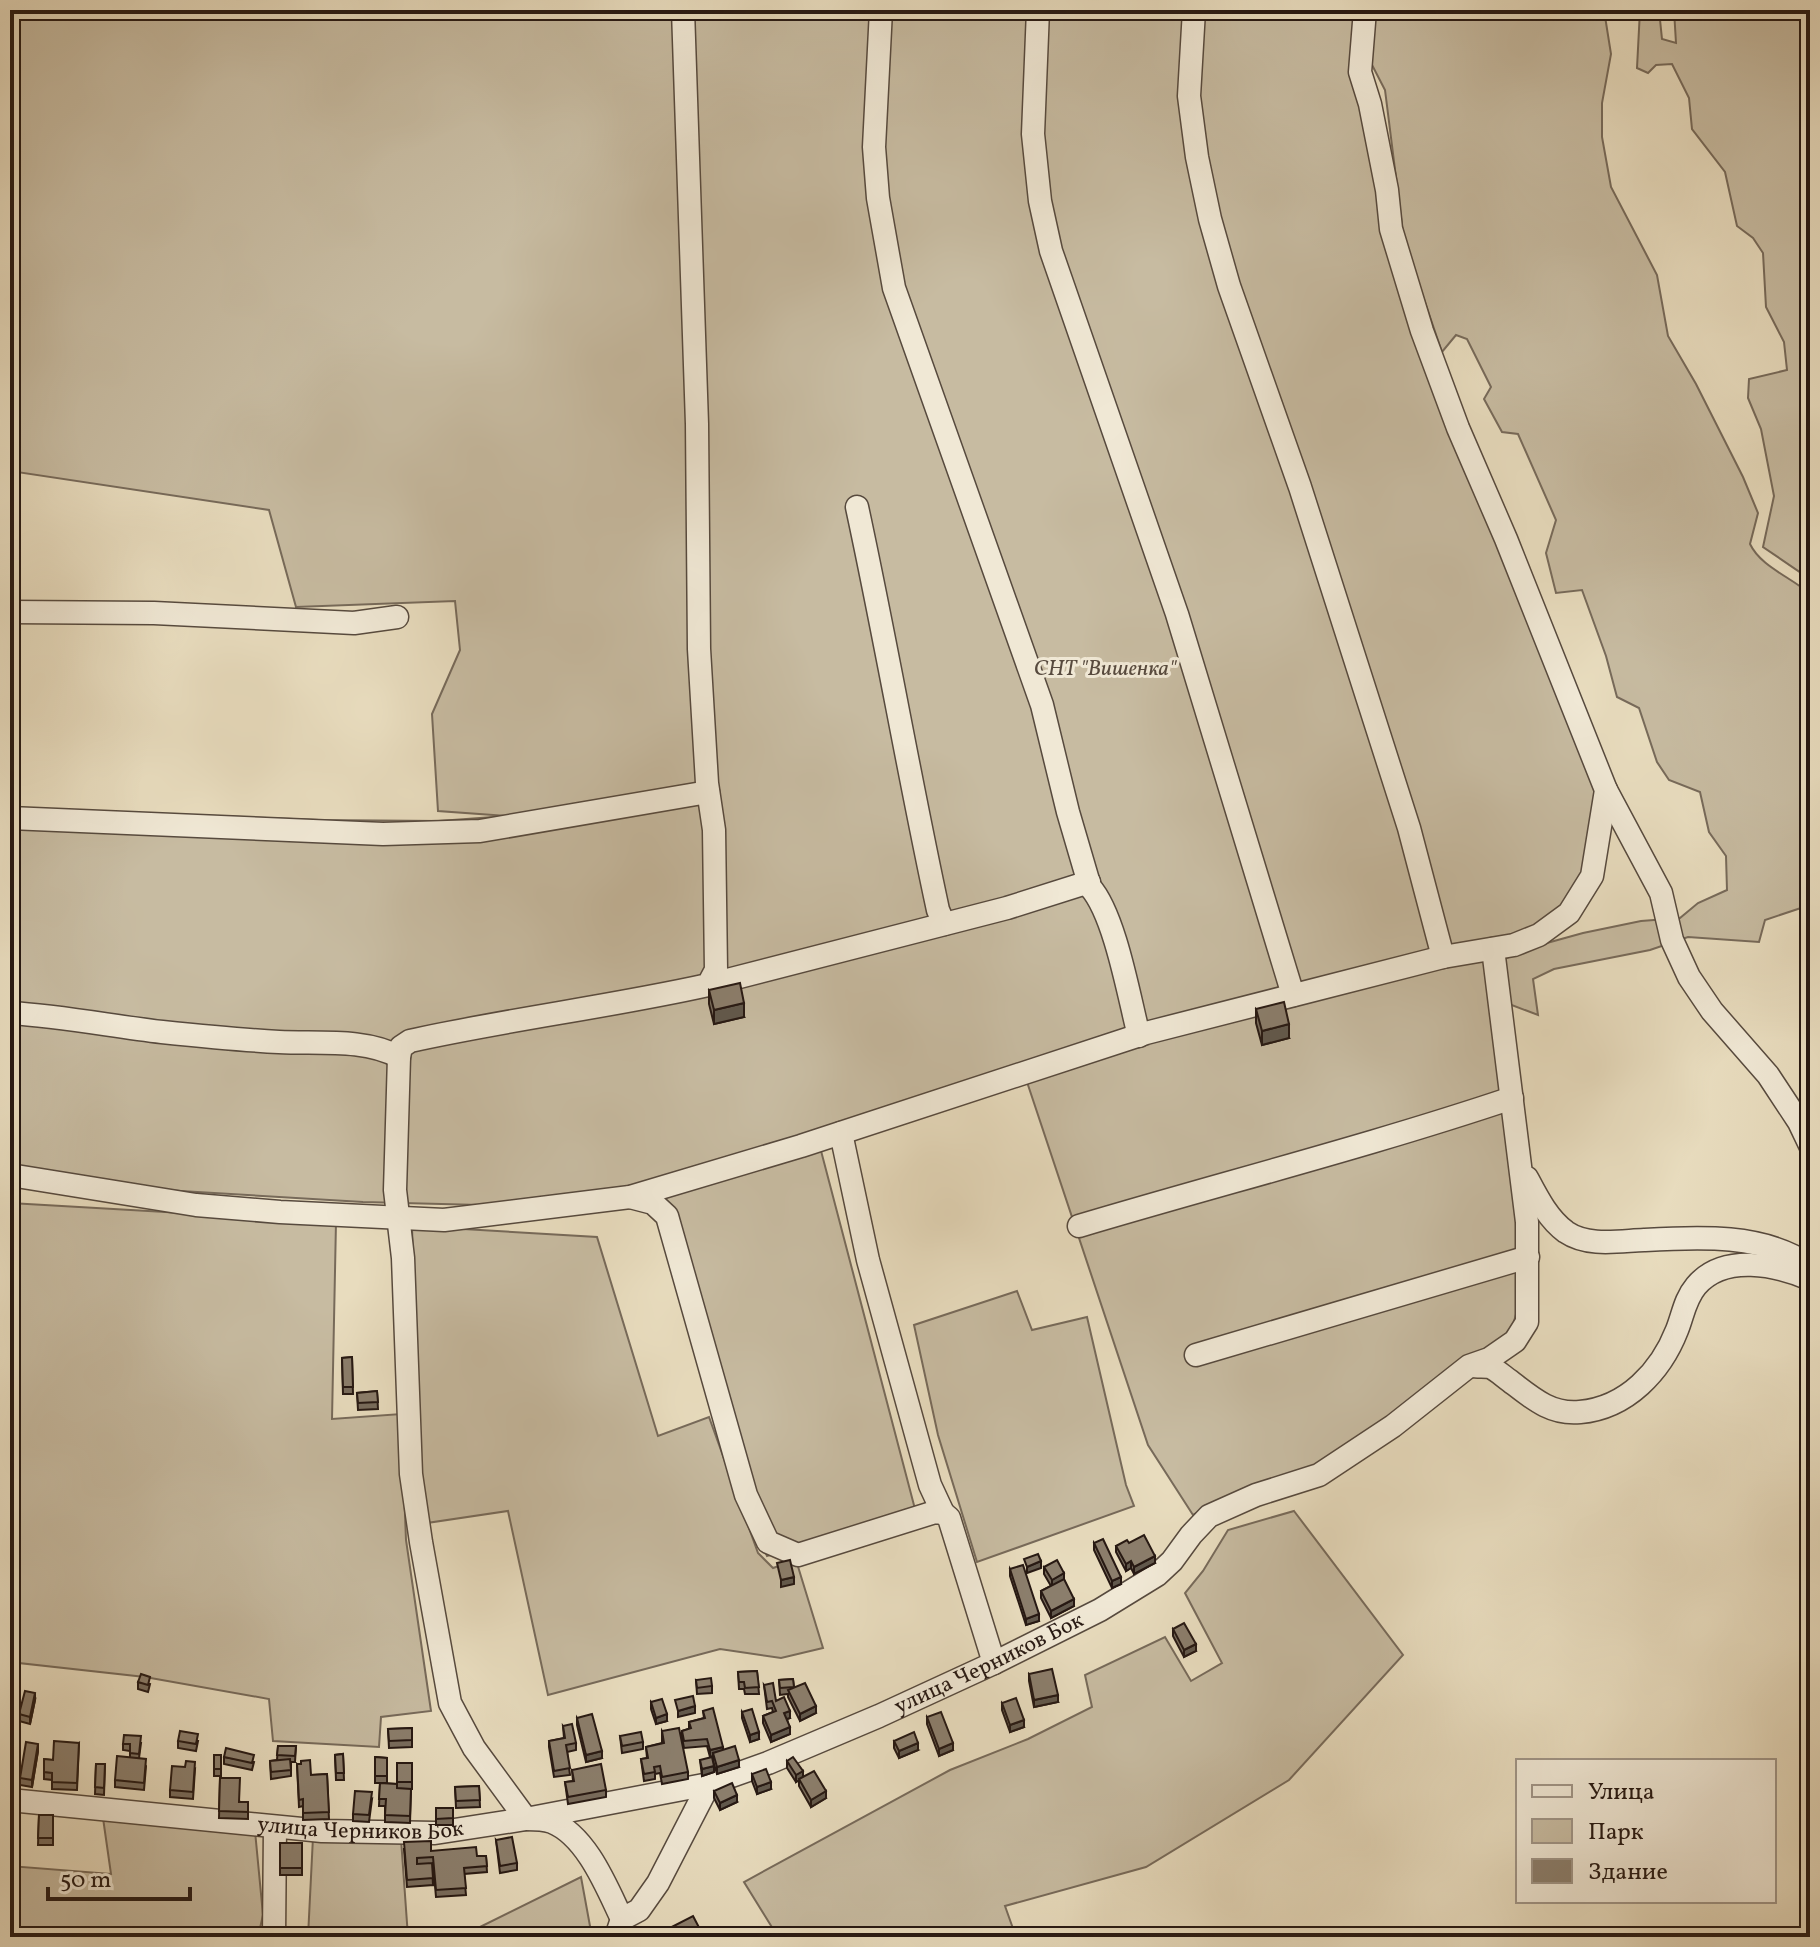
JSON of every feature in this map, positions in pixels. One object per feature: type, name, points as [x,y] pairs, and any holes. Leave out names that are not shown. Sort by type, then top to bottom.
[{"type":"street","points":[[683,10],[697,424],[699,649],[708,792],[714,830],[717,912],[716,970],[708,985]]},
{"type":"street","points":[[881,10],[874,147],[878,198],[894,288],[1042,705],[1068,812],[1089,882],[1110,924],[1139,1036]]},
{"type":"street","points":[[1038,10],[1033,134],[1040,201],[1051,251],[1177,614],[1293,995]]},
{"type":"street","points":[[1194,10],[1189,96],[1210,219],[1229,286],[1300,487],[1409,828],[1443,957]]},
{"type":"street","points":[[1365,10],[1360,72],[1381,162],[1391,229],[1458,428],[1506,539],[1606,790],[1661,893],[1672,940],[1689,977],[1712,1011],[1768,1075],[1799,1122],[1810,1145]]},
{"type":"street","points":[[857,507],[918,817],[938,910],[944,924]]},
{"type":"street","points":[[10,612],[154,613],[354,623],[397,617]]},
{"type":"street","points":[[10,1175],[196,1205],[444,1220],[630,1197],[841,1133],[1139,1036],[1443,957],[1514,945],[1539,935],[1569,913],[1592,876],[1606,790]]},
{"type":"street","points":[[10,818],[383,834],[480,831],[708,792]]},
{"type":"street","points":[[709,1784],[658,1883],[639,1910],[619,1928],[599,1875],[572,1837],[552,1822],[526,1819],[474,1748],[450,1703],[411,1474],[405,1289],[395,1190],[401,1047],[423,1038],[622,1004],[708,985],[1007,908],[1089,882]]},
{"type":"street","name":"улица Черников Бок","points":[[10,1800],[322,1831],[435,1833],[526,1819],[709,1784],[768,1763],[879,1716],[1100,1610],[1157,1575],[1209,1516],[1256,1495],[1319,1475],[1393,1426],[1469,1366],[1489,1359],[1515,1341],[1527,1322],[1527,1222],[1493,949]]},
{"type":"street","points":[[10,1013],[163,1032],[276,1042],[345,1044],[386,1050],[399,1057]]},
{"type":"street","points":[[1079,1226],[1354,1149],[1512,1098]]},
{"type":"street","points":[[841,1133],[868,1260],[930,1485],[943,1513],[949,1518],[962,1553],[994,1663]]},
{"type":"street","points":[[1520,1164],[1553,1220],[1567,1233],[1582,1239],[1600,1242],[1702,1238],[1739,1241],[1770,1247],[1810,1266]]},
{"type":"street","points":[[630,1197],[653,1203],[667,1216],[746,1495],[768,1542],[798,1555],[935,1512],[943,1513]]},
{"type":"street","points":[[1196,1355],[1528,1257]]},
{"type":"street","points":[[1469,1366],[1490,1367],[1534,1400],[1555,1411],[1581,1412],[1622,1397],[1652,1375],[1669,1351],[1685,1304],[1696,1286],[1708,1275],[1766,1264],[1810,1279]]},
{"type":"street","points":[[274,1937],[275,1827]]},
{"type":"green space","name":"СНТ \"Вишенка\"","points":[[10,10],[1359,10],[1388,233],[1599,786],[1588,870],[1565,907],[1531,932],[1488,945],[1513,1149],[1519,1303],[1512,1329],[1484,1353],[1314,1470],[1231,1495],[1193,1515],[1148,1445],[1026,1079],[820,1147],[915,1509],[767,1556],[735,1478],[662,1221],[616,1193],[520,1206],[363,1202],[164,1190],[10,1167],[10,808],[319,820],[439,821],[507,816],[438,811],[432,714],[460,650],[455,601],[296,607],[269,510],[10,471]]},
{"type":"green space","points":[[1375,10],[1604,10],[1611,54],[1602,103],[1602,137],[1611,187],[1657,275],[1668,336],[1696,384],[1758,513],[1750,544],[1761,559],[1810,594],[1810,905],[1765,920],[1759,942],[1688,937],[1650,950],[1554,969],[1533,979],[1538,1015],[1509,1004],[1504,959],[1583,933],[1641,921],[1680,918],[1698,903],[1727,890],[1726,856],[1709,832],[1700,792],[1669,780],[1657,762],[1639,708],[1617,697],[1582,590],[1556,593],[1546,553],[1556,520],[1518,434],[1502,432],[1484,399],[1491,387],[1467,339],[1456,335],[1442,352],[1404,241],[1385,90],[1370,61]]},
{"type":"green space","points":[[1640,10],[1659,10],[1662,39],[1676,43],[1674,10],[1810,10],[1810,579],[1763,547],[1774,496],[1761,429],[1748,398],[1749,379],[1787,370],[1784,342],[1766,307],[1763,253],[1753,238],[1737,226],[1725,172],[1692,129],[1689,98],[1672,64],[1656,65],[1648,73],[1637,68]]},
{"type":"green space","points":[[10,1203],[336,1222],[332,1419],[401,1414],[406,1540],[431,1711],[381,1717],[379,1747],[273,1741],[269,1699],[145,1677],[10,1662]]},
{"type":"green space","points":[[412,1226],[597,1237],[658,1436],[709,1417],[758,1553],[773,1568],[796,1560],[823,1648],[781,1658],[720,1649],[548,1695],[508,1511],[420,1524]]},
{"type":"green space","points":[[1017,1291],[1032,1330],[1087,1317],[1126,1485],[1134,1506],[977,1562],[938,1435],[914,1325]]},
{"type":"green space","points":[[1294,1511],[1403,1655],[1289,1780],[1146,1867],[1005,1906],[1016,1937],[778,1937],[744,1882],[950,1770],[1028,1739],[1092,1707],[1085,1675],[1165,1637],[1191,1681],[1222,1663],[1185,1593],[1203,1571],[1228,1530]]},
{"type":"green space","points":[[103,1818],[255,1831],[263,1915],[258,1937],[10,1937],[10,1866],[111,1874]]},
{"type":"green space","points":[[313,1837],[401,1839],[408,1937],[308,1937]]},
{"type":"green space","points":[[581,1877],[592,1937],[415,1937],[476,1929]]},
{"type":"building","points":[[740,983],[744,1003],[714,1010],[709,990]]},
{"type":"building","points":[[1284,1002],[1289,1024],[1262,1031],[1256,1009]]},
{"type":"building","points":[[352,1357],[353,1387],[343,1387],[342,1358]]},
{"type":"building","points":[[377,1391],[378,1402],[358,1403],[357,1393]]},
{"type":"building","points":[[1144,1535],[1155,1556],[1134,1567],[1131,1561],[1126,1564],[1116,1546]]},
{"type":"building","points":[[1103,1539],[1121,1577],[1112,1581],[1094,1543]]},
{"type":"building","points":[[1038,1554],[1041,1561],[1027,1567],[1024,1559]]},
{"type":"building","points":[[790,1560],[794,1577],[781,1580],[777,1563]]},
{"type":"building","points":[[1057,1560],[1064,1573],[1052,1580],[1044,1567]]},
{"type":"building","points":[[1023,1565],[1039,1614],[1026,1619],[1010,1569]]},
{"type":"building","points":[[1064,1579],[1074,1599],[1051,1611],[1041,1591]]},
{"type":"building","points":[[1184,1623],[1196,1644],[1184,1650],[1173,1629]]},
{"type":"building","points":[[1052,1669],[1058,1695],[1034,1700],[1029,1674]]},
{"type":"building","points":[[757,1671],[759,1687],[745,1688],[744,1682],[739,1682],[738,1672]]},
{"type":"building","points":[[141,1674],[150,1677],[148,1685],[138,1682]]},
{"type":"building","points":[[711,1678],[712,1686],[697,1688],[696,1680]]},
{"type":"building","points":[[793,1679],[794,1687],[780,1688],[779,1680]]},
{"type":"building","points":[[773,1683],[776,1701],[784,1697],[790,1711],[784,1713],[790,1727],[771,1735],[763,1716],[776,1711],[772,1701],[767,1702],[764,1685]]},
{"type":"building","points":[[805,1683],[816,1706],[800,1714],[788,1690]]},
{"type":"building","points":[[25,1691],[35,1693],[30,1717],[19,1714]]},
{"type":"building","points":[[693,1696],[695,1706],[678,1711],[675,1700]]},
{"type":"building","points":[[1016,1698],[1024,1720],[1010,1725],[1002,1703]]},
{"type":"building","points":[[662,1699],[667,1714],[656,1718],[651,1702]]},
{"type":"building","points":[[713,1708],[723,1747],[710,1750],[707,1739],[684,1741],[682,1731],[691,1728],[689,1722],[705,1718],[703,1711]]},
{"type":"building","points":[[752,1709],[759,1732],[750,1735],[742,1712]]},
{"type":"building","points":[[941,1712],[953,1743],[939,1749],[927,1717]]},
{"type":"building","points":[[592,1714],[602,1751],[586,1755],[577,1718]]},
{"type":"building","points":[[572,1724],[576,1743],[566,1745],[570,1768],[554,1771],[549,1741],[565,1738],[563,1726]]},
{"type":"building","points":[[412,1728],[412,1740],[389,1741],[388,1729]]},
{"type":"building","points":[[679,1728],[688,1772],[662,1777],[660,1766],[654,1767],[655,1772],[644,1774],[641,1759],[648,1758],[646,1747],[664,1743],[662,1731]]},
{"type":"building","points":[[180,1731],[198,1734],[196,1744],[178,1741]]},
{"type":"building","points":[[641,1732],[643,1742],[622,1746],[620,1736]]},
{"type":"building","points":[[914,1732],[918,1743],[899,1751],[894,1741]]},
{"type":"building","points":[[124,1735],[141,1736],[139,1754],[130,1753],[130,1744],[123,1744]]},
{"type":"building","points":[[54,1741],[79,1743],[77,1783],[52,1782],[52,1773],[44,1772],[44,1759],[53,1760]]},
{"type":"building","points":[[26,1742],[38,1744],[32,1780],[20,1778]]},
{"type":"building","points":[[278,1746],[296,1746],[295,1756],[277,1755]]},
{"type":"building","points":[[735,1746],[739,1760],[717,1767],[713,1753]]},
{"type":"building","points":[[226,1748],[254,1755],[252,1763],[224,1757]]},
{"type":"building","points":[[10,1750],[18,1751],[13,1779],[10,1778]]},
{"type":"building","points":[[343,1754],[344,1773],[336,1773],[335,1755]]},
{"type":"building","points":[[214,1755],[221,1755],[221,1769],[214,1769]]},
{"type":"building","points":[[117,1756],[146,1759],[144,1783],[115,1780]]},
{"type":"building","points":[[375,1757],[387,1758],[387,1776],[375,1776]]},
{"type":"building","points":[[712,1757],[714,1766],[702,1769],[700,1760]]},
{"type":"building","points":[[793,1757],[803,1771],[796,1775],[787,1761]]},
{"type":"building","points":[[290,1759],[291,1770],[271,1772],[270,1761]]},
{"type":"building","points":[[310,1760],[311,1775],[327,1774],[329,1812],[303,1813],[297,1764]]},
{"type":"building","points":[[186,1761],[195,1762],[193,1792],[170,1790],[172,1766],[185,1767]]},
{"type":"building","points":[[397,1763],[412,1763],[412,1782],[397,1782]]},
{"type":"building","points":[[96,1764],[105,1764],[104,1788],[95,1787]]},
{"type":"building","points":[[601,1764],[606,1790],[568,1797],[565,1782],[574,1781],[572,1770]]},
{"type":"building","points":[[766,1769],[771,1782],[757,1787],[752,1774]]},
{"type":"building","points":[[814,1771],[826,1791],[811,1800],[799,1779]]},
{"type":"building","points":[[220,1778],[240,1778],[239,1802],[248,1802],[248,1812],[219,1811]]},
{"type":"building","points":[[380,1783],[411,1789],[410,1816],[385,1815],[386,1799],[379,1799]]},
{"type":"building","points":[[732,1783],[737,1795],[720,1803],[714,1791]]},
{"type":"building","points":[[479,1786],[480,1800],[456,1801],[455,1787]]},
{"type":"building","points":[[355,1791],[372,1792],[369,1815],[353,1814]]},
{"type":"building","points":[[436,1808],[453,1808],[453,1818],[436,1819]]},
{"type":"building","points":[[39,1815],[53,1815],[53,1838],[38,1838]]},
{"type":"building","points":[[512,1837],[517,1863],[500,1866],[496,1840]]},
{"type":"building","points":[[431,1841],[431,1851],[476,1847],[477,1856],[486,1856],[487,1866],[464,1868],[466,1888],[436,1890],[433,1857],[417,1858],[417,1864],[432,1863],[433,1878],[407,1880],[404,1842]]},
{"type":"building","points":[[280,1843],[302,1843],[302,1868],[280,1868]]},
{"type":"building","points":[[693,1916],[704,1937],[665,1937],[662,1932]]}]
